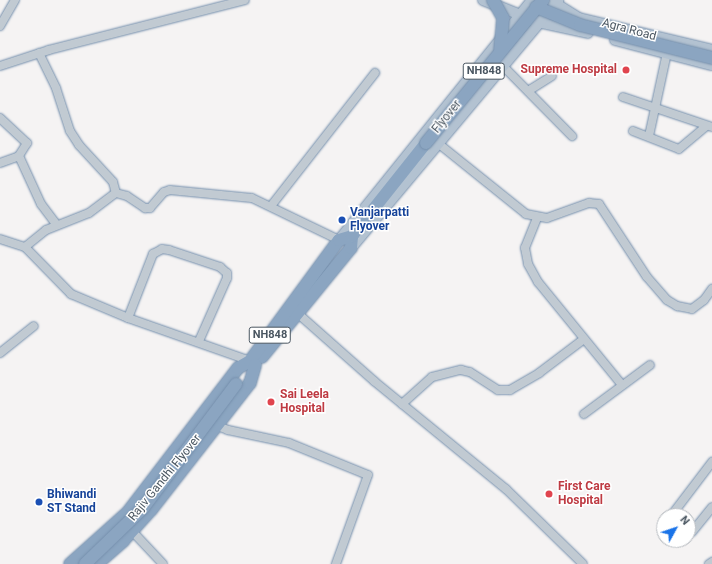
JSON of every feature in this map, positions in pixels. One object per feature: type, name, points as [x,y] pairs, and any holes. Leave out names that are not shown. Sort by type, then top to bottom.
[{"type":"highway","points":[[493,0],[503,18],[500,52]]},
{"type":"highway","points":[[546,2],[580,24],[712,58]]},
{"type":"highway","name":"Flyover","points":[[347,239],[500,52],[546,2]]},
{"type":"highway","name":"NH848","points":[[97,564],[132,531],[250,383],[249,367],[347,239]]},
{"type":"highway","name":"NH848","points":[[70,564],[128,512],[238,368],[249,367]]},
{"type":"highway","name":"Rajiv Gandhi Flyover","points":[[85,564],[143,508],[249,367]]},
{"type":"main road","name":"Agra Road","points":[[483,0],[538,22],[712,65]]},
{"type":"main road","name":"Agra Road","points":[[546,2],[579,18],[712,50]]},
{"type":"main road","points":[[347,239],[425,133],[521,15],[546,2]]},
{"type":"main road","points":[[347,239],[437,142],[502,65],[538,22],[546,2]]},
{"type":"street","points":[[0,26],[15,0]]},
{"type":"street","points":[[0,66],[39,53],[245,0]]},
{"type":"street","points":[[39,53],[56,88],[70,131],[79,145],[113,182],[116,193]]},
{"type":"street","points":[[649,136],[667,53]]},
{"type":"street","points":[[502,65],[572,136]]},
{"type":"street","points":[[271,206],[375,73]]},
{"type":"street","points":[[528,91],[552,76]]},
{"type":"street","points":[[623,97],[709,126]]},
{"type":"street","points":[[0,118],[27,143],[19,156],[0,163]]},
{"type":"street","points":[[633,131],[649,136],[670,148],[679,149],[709,126]]},
{"type":"street","points":[[425,133],[518,208],[537,218],[552,217],[589,203],[599,204],[646,277],[667,300],[677,306],[692,309],[704,300],[712,289]]},
{"type":"street","points":[[19,156],[41,204],[57,225]]},
{"type":"street","points":[[116,193],[127,196],[145,208],[150,208],[164,192],[170,190],[239,195],[252,198],[347,239]]},
{"type":"street","points":[[25,247],[57,225],[89,213],[116,193]]},
{"type":"street","points":[[537,218],[525,248],[528,264],[584,339],[622,385]]},
{"type":"street","points":[[0,238],[25,247],[71,294],[128,318],[199,341],[249,367]]},
{"type":"street","points":[[128,318],[153,254],[162,249],[169,250],[220,267],[227,273],[227,278],[199,341]]},
{"type":"street","points":[[294,310],[402,404],[506,489],[582,564]]},
{"type":"street","points":[[0,353],[34,326]]},
{"type":"street","points":[[402,404],[432,377],[461,370],[470,372],[498,390],[510,390],[539,373],[584,339]]},
{"type":"street","points":[[584,414],[650,365]]},
{"type":"street","points":[[215,425],[228,430],[289,443],[368,475],[363,483],[336,564]]},
{"type":"street","points":[[677,508],[712,462]]},
{"type":"street","points":[[166,463],[179,472]]},
{"type":"street","points":[[696,527],[712,507]]},
{"type":"street","points":[[132,531],[163,564]]},
{"type":"place","name":"Supreme Hospital","points":[[626,70]]},
{"type":"place","name":"Vanjarpatti Flyover","points":[[342,220]]},
{"type":"place","name":"Sai Leela Hospital","points":[[271,402]]},
{"type":"place","name":"First Care Hospital","points":[[549,494]]},
{"type":"place","name":"Bhiwandi ST Stand","points":[[39,502]]}]
